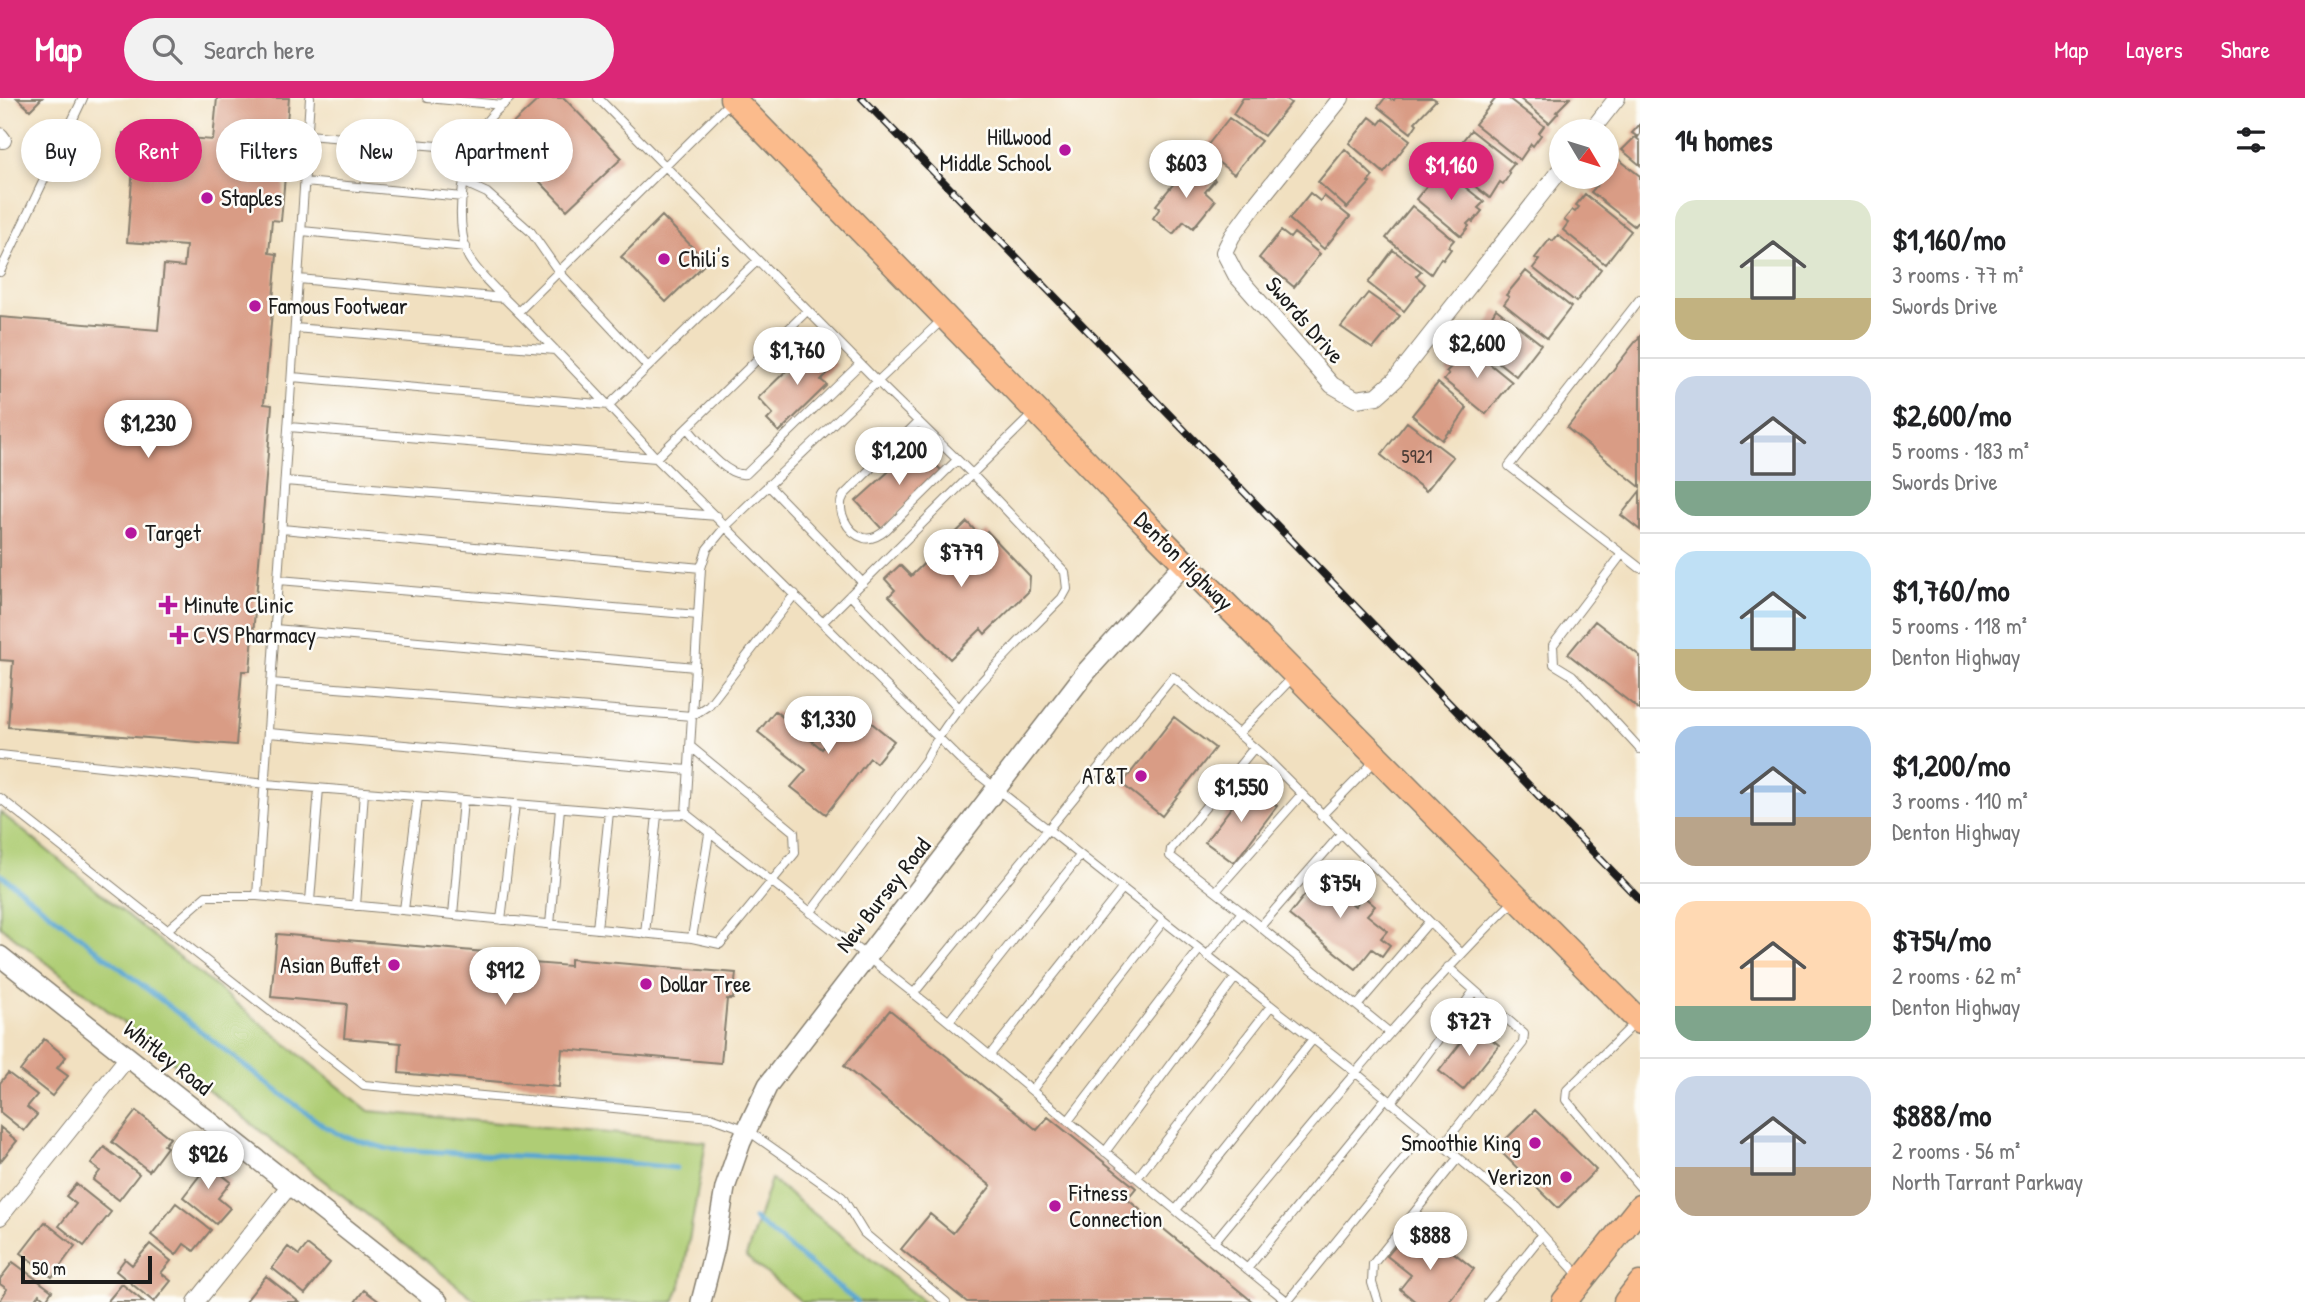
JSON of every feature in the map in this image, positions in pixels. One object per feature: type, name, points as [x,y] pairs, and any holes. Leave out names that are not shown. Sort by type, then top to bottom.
[{"type":"main road","name":"Denton Highway","points":[[732,99],[1295,675],[1639,1021]]},
{"type":"main road","points":[[1564,1302],[1640,1207]]},
{"type":"main road","points":[[1626,1302],[1640,1284]]},
{"type":"street","name":"Swords Drive","points":[[1341,98],[1252,209],[1224,252],[1236,275],[1332,385],[1356,399],[1377,396],[1395,380],[1549,184]]},
{"type":"street","points":[[1600,119],[1617,98]]},
{"type":"street","name":"New Bursey Road","points":[[701,1302],[715,1247],[725,1188],[768,1085],[1087,671],[1186,562]]},
{"type":"street","name":"Whitley Road","points":[[0,956],[438,1302]]},
{"type":"street","points":[[0,1217],[128,1057]]},
{"type":"street","points":[[196,1302],[290,1185]]},
{"type":"lane","points":[[0,272],[83,98]]},
{"type":"lane","points":[[309,119],[310,98]]},
{"type":"lane","points":[[427,98],[503,105]]},
{"type":"lane","points":[[489,119],[510,98]]},
{"type":"lane","points":[[598,98],[877,382],[972,474],[1065,572],[1068,581],[1062,598],[1007,654],[937,737],[925,761],[810,913]]},
{"type":"lane","points":[[518,312],[732,99]]},
{"type":"lane","points":[[322,136],[431,145]]},
{"type":"lane","points":[[257,896],[305,182],[463,197]]},
{"type":"lane","points":[[648,367],[559,271],[531,232],[487,193],[465,183],[460,222],[468,257],[656,458],[937,737],[996,789],[1355,1072],[1517,1207],[1582,1279]]},
{"type":"lane","points":[[302,231],[466,247]]},
{"type":"lane","points":[[292,377],[609,405],[758,260]]},
{"type":"lane","points":[[299,279],[504,298]]},
{"type":"lane","points":[[1640,299],[1509,466],[1640,568]]},
{"type":"lane","points":[[289,428],[656,458],[807,311]]},
{"type":"lane","points":[[686,814],[701,568],[707,549],[726,526],[768,485],[945,317]]},
{"type":"lane","points":[[295,328],[555,350]]},
{"type":"lane","points":[[687,428],[727,470],[740,475],[746,474],[860,364]]},
{"type":"lane","points":[[823,622],[1036,411]]},
{"type":"lane","points":[[918,422],[840,502],[839,510],[856,533],[863,538],[873,537],[886,530],[957,460]]},
{"type":"lane","points":[[285,481],[717,516]]},
{"type":"lane","points":[[768,485],[863,583]]},
{"type":"lane","points":[[282,529],[701,568]]},
{"type":"lane","points":[[1622,554],[1553,645],[1555,664],[1572,675],[1640,748]]},
{"type":"lane","points":[[279,580],[698,615]]},
{"type":"lane","points":[[272,683],[692,716],[709,705],[795,594]]},
{"type":"lane","points":[[850,595],[960,709]]},
{"type":"lane","points":[[275,629],[695,667]]},
{"type":"lane","points":[[1238,734],[1295,675]]},
{"type":"lane","points":[[914,993],[1173,677],[1254,748],[1461,953]]},
{"type":"lane","points":[[269,733],[688,770]]},
{"type":"lane","points":[[167,930],[206,896],[257,896],[692,938],[720,944],[795,853],[794,832],[690,746]]},
{"type":"lane","points":[[1254,748],[1171,849],[1170,856],[1389,1032]]},
{"type":"lane","points":[[0,755],[265,784],[657,815],[686,814],[949,1021],[1288,1302],[1426,1131]]},
{"type":"lane","points":[[1321,816],[1378,758]]},
{"type":"lane","points":[[310,901],[319,788]]},
{"type":"lane","points":[[356,906],[364,792]]},
{"type":"lane","points":[[1216,891],[1301,795]]},
{"type":"lane","points":[[404,910],[418,796]]},
{"type":"lane","points":[[0,799],[364,1085],[711,1117],[747,1130],[842,1197],[864,1233],[946,1302]]},
{"type":"lane","points":[[453,915],[463,800]]},
{"type":"lane","points":[[501,920],[515,804]]},
{"type":"lane","points":[[550,925],[561,808]]},
{"type":"lane","points":[[597,929],[609,811]]},
{"type":"lane","points":[[645,934],[657,815]]},
{"type":"lane","points":[[692,938],[709,834]]},
{"type":"lane","points":[[1260,927],[1340,835]]},
{"type":"lane","points":[[949,1021],[1080,856]]},
{"type":"lane","points":[[990,1055],[1122,889]]},
{"type":"lane","points":[[1214,1242],[1389,1032],[1461,953],[1517,898]]},
{"type":"lane","points":[[1207,956],[1242,912]]},
{"type":"lane","points":[[1032,1090],[1163,922]]},
{"type":"lane","points":[[1357,1006],[1429,922]]},
{"type":"lane","points":[[1068,1121],[1199,950]]},
{"type":"lane","points":[[1443,1145],[1523,1043],[1524,1034],[1448,967]]},
{"type":"lane","points":[[1105,1152],[1235,978]]},
{"type":"lane","points":[[1247,1269],[1389,1100],[1474,991]]},
{"type":"lane","points":[[1137,1178],[1271,1006]]},
{"type":"lane","points":[[1639,1021],[1567,1090],[1566,1100],[1640,1187]]},
{"type":"lane","points":[[1176,1210],[1313,1039]]},
{"type":"lane","points":[[1378,1302],[1372,1283],[1373,1264],[1458,1158]]},
{"type":"lane","points":[[1488,1302],[1542,1235]]},
{"type":"green space","points":[[0,812],[369,1111],[706,1142],[682,1281],[674,1302],[478,1302],[0,926]]},
{"type":"green space","points":[[771,1179],[924,1302],[802,1302],[746,1257]]},
{"type":"building","points":[[17,98],[42,98],[30,110]]},
{"type":"building","name":"Target","points":[[217,98],[289,98],[287,119],[216,119],[216,182],[284,182],[281,221],[272,220],[269,253],[277,254],[264,404],[272,405],[250,671],[242,671],[236,745],[8,727],[13,661],[0,660],[0,317],[158,330],[164,265],[184,267],[186,246],[127,242],[132,182],[202,182],[202,139],[213,140]]},
{"type":"building","points":[[540,98],[564,98],[622,158],[567,210],[540,182],[573,182],[573,119],[518,119]]},
{"type":"building","points":[[1243,98],[1284,98],[1291,103],[1264,136],[1233,114]]},
{"type":"building","points":[[1385,98],[1436,100],[1415,122],[1417,124],[1411,133],[1378,107]]},
{"type":"building","points":[[1496,98],[1508,98],[1544,126],[1539,133],[1541,135],[1520,160],[1475,124]]},
{"type":"building","points":[[1519,98],[1570,98],[1553,119],[1549,119],[1549,123]]},
{"type":"building","points":[[1370,117],[1379,124],[1383,119],[1410,140],[1384,173],[1349,143]]},
{"type":"building","points":[[1229,118],[1261,141],[1234,174],[1203,151]]},
{"type":"building","points":[[1640,124],[1640,134],[1638,137],[1632,133]]},
{"type":"building","points":[[1471,130],[1514,164],[1503,184],[1500,182],[1490,198],[1445,163]]},
{"type":"building","points":[[1635,137],[1640,141],[1640,165],[1622,150]]},
{"type":"building","points":[[1345,149],[1373,176],[1347,208],[1318,182]]},
{"type":"building","points":[[1619,160],[1640,176],[1640,219],[1634,226],[1591,192],[1594,189],[1619,189]]},
{"type":"building","points":[[1195,163],[1215,180],[1205,192],[1215,201],[1193,228],[1184,221],[1173,234],[1153,218],[1160,208],[1156,205],[1184,171],[1187,173]]},
{"type":"building","points":[[1441,168],[1484,202],[1478,208],[1482,211],[1473,222],[1471,220],[1467,224],[1469,226],[1461,236],[1416,199]]},
{"type":"building","points":[[1310,193],[1320,201],[1324,196],[1350,217],[1324,249],[1289,219]]},
{"type":"building","points":[[1585,194],[1631,231],[1605,264],[1563,230],[1568,223],[1564,220],[1572,210],[1575,212],[1579,207],[1576,205]]},
{"type":"building","points":[[1412,206],[1454,240],[1448,247],[1451,249],[1443,260],[1441,258],[1431,274],[1386,238]]},
{"type":"building","name":"Chili's","points":[[662,216],[707,262],[666,302],[621,257]]},
{"type":"building","points":[[1281,231],[1290,238],[1294,233],[1320,254],[1294,287],[1259,258]]},
{"type":"building","points":[[1558,235],[1601,269],[1576,302],[1533,268],[1539,260],[1535,258],[1550,239],[1553,241]]},
{"type":"building","points":[[1393,250],[1421,271],[1416,276],[1425,284],[1404,311],[1368,283]]},
{"type":"building","points":[[1526,271],[1571,307],[1547,338],[1504,304],[1509,297],[1506,295]]},
{"type":"building","points":[[1368,293],[1400,316],[1373,349],[1341,327]]},
{"type":"building","points":[[1496,309],[1541,344],[1516,376],[1474,343],[1479,336],[1476,334],[1484,324],[1486,326]]},
{"type":"building","points":[[1640,336],[1640,487],[1567,428]]},
{"type":"building","points":[[815,343],[836,365],[821,380],[827,385],[779,432],[767,420],[773,414],[758,398]]},
{"type":"building","points":[[1469,347],[1512,382],[1486,414],[1444,380],[1449,374],[1446,372]]},
{"type":"building","points":[[1438,383],[1467,408],[1451,432],[1442,440],[1412,415]]},
{"type":"building","points":[[1407,422],[1453,457],[1426,491],[1381,455]]},
{"type":"building","points":[[917,446],[942,471],[882,529],[856,501]]},
{"type":"building","points":[[1640,491],[1640,530],[1621,515]]},
{"type":"building","points":[[967,522],[981,537],[987,531],[1030,576],[1029,591],[985,634],[981,629],[950,659],[889,596],[895,590],[885,579],[900,565],[911,576]]},
{"type":"building","points":[[1595,621],[1640,656],[1640,710],[1568,654]]},
{"type":"building","points":[[854,709],[894,741],[876,763],[870,758],[826,814],[791,787],[806,770],[758,732],[775,711],[822,749]]},
{"type":"building","points":[[1174,717],[1215,748],[1162,816],[1122,784]]},
{"type":"building","points":[[1249,784],[1277,806],[1234,863],[1205,842]]},
{"type":"building","points":[[1327,867],[1350,886],[1342,896],[1355,906],[1363,896],[1375,906],[1367,915],[1387,931],[1381,938],[1390,945],[1382,956],[1372,949],[1356,969],[1289,915]]},
{"type":"building","points":[[277,934],[496,953],[495,960],[570,966],[570,959],[736,973],[733,999],[727,999],[721,1063],[562,1049],[559,1087],[399,1073],[401,1043],[344,1038],[347,1004],[271,997]]},
{"type":"building","name":"Fitness Connection","points":[[890,1010],[1037,1130],[1048,1117],[1136,1188],[1127,1199],[1253,1302],[967,1302],[901,1249],[930,1214],[953,1233],[991,1186],[844,1066]]},
{"type":"building","points":[[1474,1026],[1499,1045],[1463,1090],[1439,1071]]},
{"type":"building","points":[[44,1039],[66,1057],[57,1068],[68,1076],[52,1096],[20,1071]]},
{"type":"building","points":[[8,1073],[37,1095],[27,1107],[37,1115],[24,1131],[0,1112],[0,1083]]},
{"type":"building","points":[[1535,1110],[1596,1170],[1558,1208],[1497,1148]]},
{"type":"building","points":[[136,1111],[170,1138],[164,1145],[167,1147],[149,1171],[112,1142]]},
{"type":"building","points":[[0,1127],[17,1141],[0,1162]]},
{"type":"building","points":[[104,1147],[139,1174],[119,1200],[93,1180],[100,1171],[91,1164]]},
{"type":"building","points":[[199,1156],[231,1182],[218,1198],[230,1208],[216,1224],[183,1197],[200,1175],[190,1167]]},
{"type":"building","points":[[76,1184],[111,1212],[84,1246],[59,1226],[76,1204],[66,1196]]},
{"type":"building","points":[[176,1203],[211,1230],[194,1251],[184,1244],[176,1255],[151,1235]]},
{"type":"building","points":[[45,1222],[75,1246],[52,1277],[21,1253]]},
{"type":"building","points":[[1404,1236],[1428,1255],[1439,1241],[1474,1269],[1448,1302],[1416,1302],[1400,1289],[1411,1275],[1387,1256]]},
{"type":"building","points":[[150,1244],[171,1261],[161,1273],[171,1281],[154,1302],[116,1271],[125,1259],[132,1265]]},
{"type":"building","points":[[307,1245],[330,1263],[305,1294],[272,1268],[288,1247],[299,1255]]},
{"type":"building","points":[[13,1262],[52,1291],[46,1300],[39,1294],[33,1302],[0,1301],[7,1289],[0,1284],[0,1279]]},
{"type":"building","points":[[266,1276],[299,1302],[245,1302]]},
{"type":"building","points":[[122,1284],[144,1302],[107,1302]]},
{"type":"building","points":[[364,1290],[380,1302],[355,1302]]},
{"type":"waterway","points":[[0,874],[281,1094],[324,1126],[343,1136],[388,1149],[607,1161],[676,1168]]},
{"type":"waterway","points":[[754,1219],[857,1302]]},
{"type":"railway","points":[[862,98],[1640,900]]},
{"type":"place","name":"Hillwood Middle School","points":[[1065,150]]},
{"type":"place","name":"Staples","points":[[207,198]]},
{"type":"place","name":"Chili's","points":[[664,259]]},
{"type":"place","name":"Famous Footwear","points":[[255,306]]},
{"type":"place","name":"Target","points":[[131,533]]},
{"type":"place","name":"Minute Clinic","points":[[168,605]]},
{"type":"place","name":"CVS Pharmacy","points":[[179,635]]},
{"type":"place","name":"AT&T","points":[[1141,776]]},
{"type":"place","name":"Asian Buffet","points":[[394,965]]},
{"type":"place","name":"Dollar Tree","points":[[646,984]]},
{"type":"place","name":"Smoothie King","points":[[1535,1143]]},
{"type":"place","name":"Verizon","points":[[1566,1177]]},
{"type":"place","name":"Fitness Connection","points":[[1055,1206]]}]
